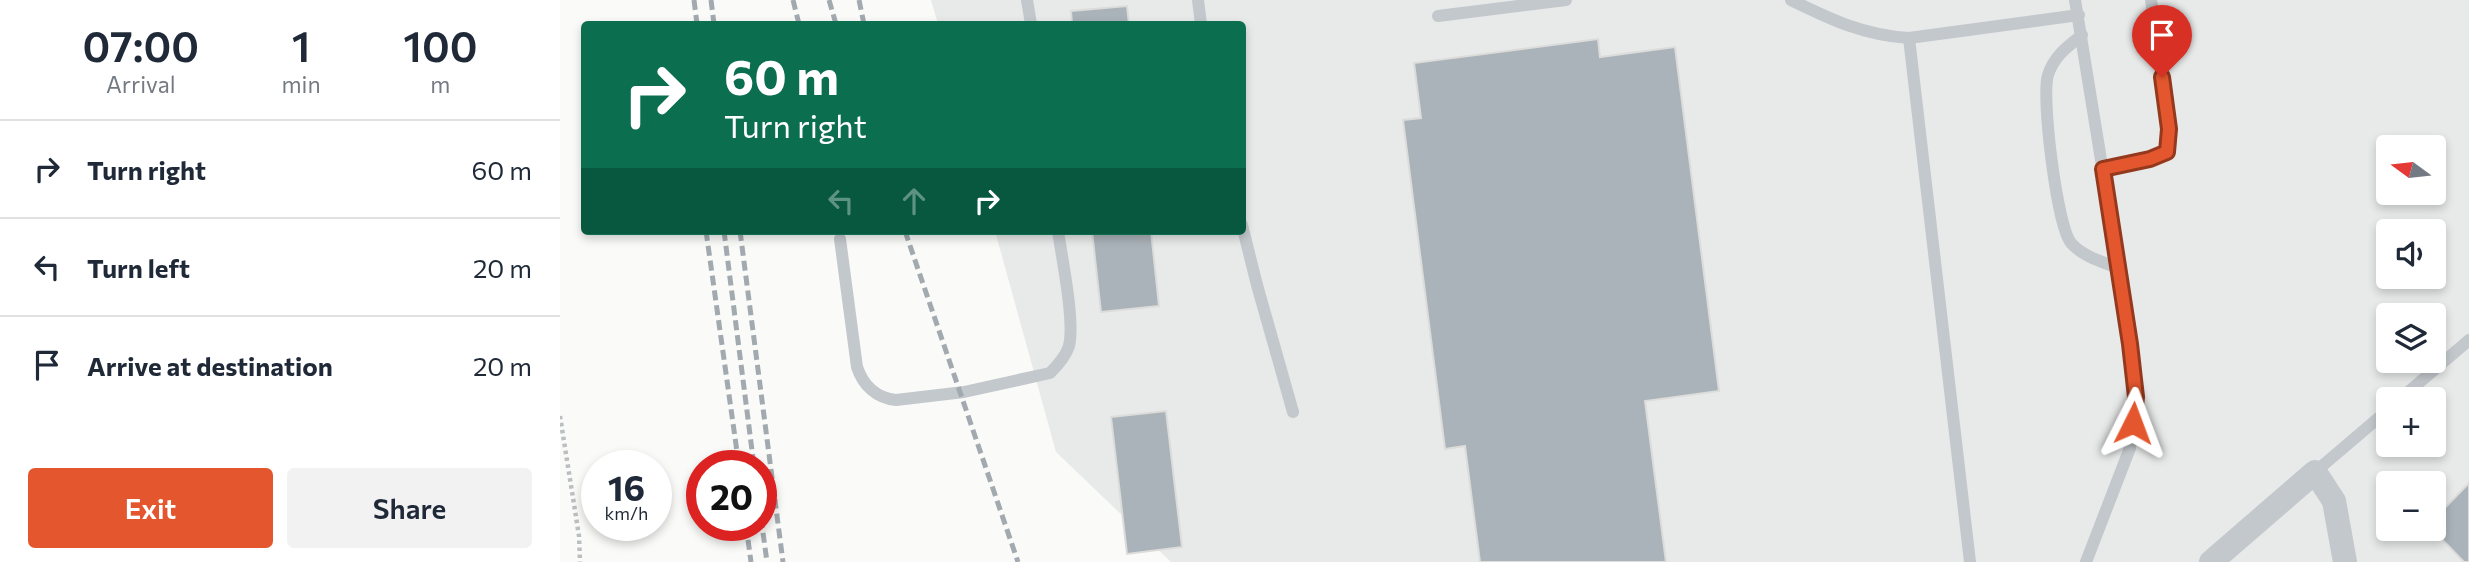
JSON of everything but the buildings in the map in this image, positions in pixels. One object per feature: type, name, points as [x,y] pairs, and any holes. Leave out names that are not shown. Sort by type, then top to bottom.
[{"type":"street","points":[[2211,562],[2315,472],[2334,501],[2345,562]]},
{"type":"lane","points":[[1027,0],[1030,21]]},
{"type":"lane","points":[[1198,0],[1201,21]]},
{"type":"lane","points":[[1438,16],[1566,0]]},
{"type":"lane","points":[[1791,0],[1864,32],[1909,38],[2078,15]]},
{"type":"lane","points":[[2075,0],[2136,397],[2130,448],[2086,562]]},
{"type":"lane","points":[[2103,169],[2150,159],[2167,152],[2169,129],[2151,0]]},
{"type":"lane","points":[[2082,35],[2057,55],[2045,87],[2062,222],[2071,243],[2084,254],[2118,268]]},
{"type":"lane","points":[[1909,38],[1970,562]]},
{"type":"lane","points":[[840,239],[857,367],[862,380],[872,391],[886,399],[896,400],[964,392],[1050,373],[1058,366],[1069,345],[1071,327],[1059,235]]},
{"type":"lane","points":[[1244,235],[1293,412]]},
{"type":"lane","points":[[2414,387],[2469,340]]},
{"type":"lane","points":[[2315,472],[2376,420]]},
{"type":"path","points":[[560,416],[579,536],[580,562]]},
{"type":"shaded area","points":[[931,0],[2469,0],[2469,562],[1171,562],[1056,452],[996,235],[1246,235],[1246,21],[937,21]]},
{"type":"railway","points":[[694,0],[697,21]]},
{"type":"railway","points":[[711,0],[714,21]]},
{"type":"railway","points":[[793,0],[798,21]]},
{"type":"railway","points":[[829,0],[835,21]]},
{"type":"railway","points":[[859,0],[863,21]]},
{"type":"railway","points":[[707,235],[737,450]]},
{"type":"railway","points":[[725,235],[752,450]]},
{"type":"railway","points":[[741,235],[783,562]]},
{"type":"railway","points":[[906,235],[1018,562]]},
{"type":"railway","points":[[748,541],[751,562]]},
{"type":"railway","points":[[764,541],[767,562]]},
{"type":"route","points":[[2133,423],[2136,397],[2130,344],[2103,169],[2150,159],[2167,152],[2169,129],[2162,77]]}]
